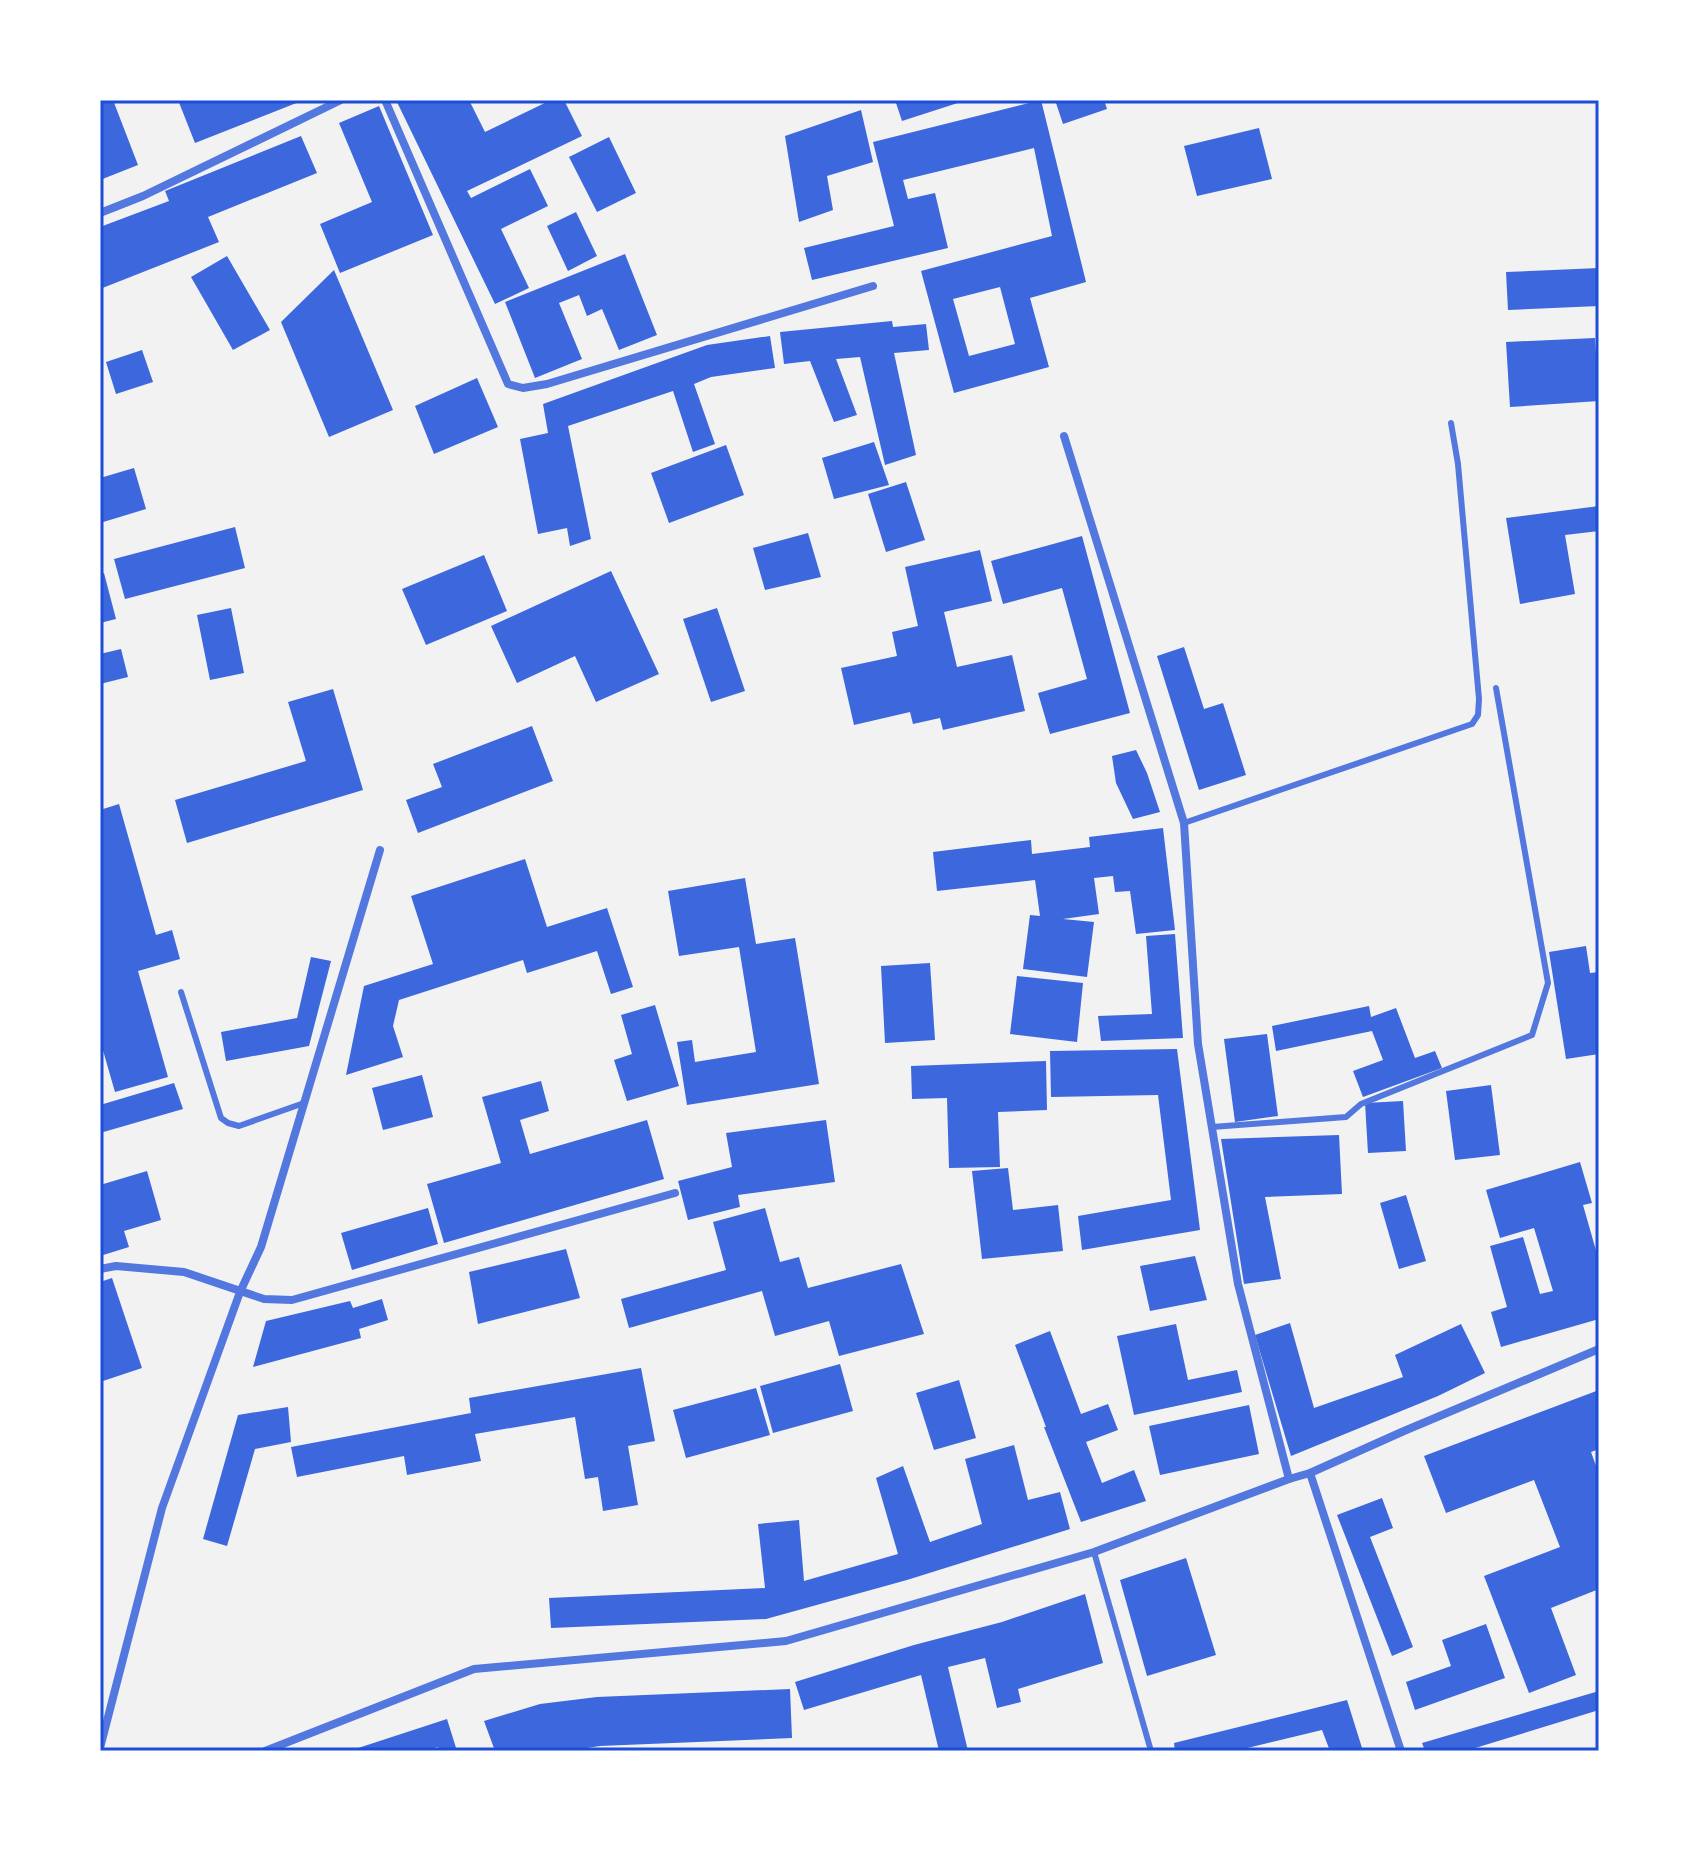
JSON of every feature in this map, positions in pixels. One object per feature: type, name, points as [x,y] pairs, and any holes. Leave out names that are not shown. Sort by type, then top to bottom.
[{"type":"street","points":[[100,213],[143,196],[341,100]]},
{"type":"street","points":[[385,100],[508,384],[523,388],[547,384],[873,286]]},
{"type":"street","points":[[1064,436],[1184,823],[1198,1044],[1238,1284],[1289,1479]]},
{"type":"street","points":[[100,1748],[162,1508],[240,1292],[261,1247],[380,850]]},
{"type":"street","points":[[100,1269],[116,1266],[184,1272],[264,1299],[292,1300],[675,1193]]},
{"type":"street","points":[[265,1751],[474,1669],[786,1641],[1094,1552],[1310,1473],[1599,1349]]},
{"type":"street","points":[[1310,1473],[1401,1751]]},
{"type":"lane","points":[[1184,823],[1472,724],[1478,715],[1479,699],[1458,464],[1451,423]]},
{"type":"lane","points":[[1212,1127],[1346,1117],[1361,1104],[1532,1035],[1548,983],[1496,688]]},
{"type":"lane","points":[[181,992],[221,1118],[239,1126],[304,1103]]},
{"type":"lane","points":[[1094,1552],[1151,1751]]},
{"type":"building","points":[[100,100],[113,100],[138,165],[100,180]]},
{"type":"building","points":[[178,100],[304,100],[195,143]]},
{"type":"building","points":[[396,100],[469,100],[485,132],[551,100],[564,100],[582,136],[467,191],[471,198],[530,169],[548,206],[501,229],[529,288],[495,304]]},
{"type":"building","points":[[895,100],[964,100],[964,101],[902,121]]},
{"type":"building","points":[[1041,100],[1086,282],[1030,298],[1049,367],[954,393],[921,271],[1052,236],[1034,148],[903,180],[908,199],[935,193],[948,248],[812,280],[804,248],[894,226],[873,142]],"holes":[[[1000,287],[1015,344],[969,356],[953,299]]]},
{"type":"building","points":[[1055,100],[1104,100],[1107,109],[1063,124]]},
{"type":"building","points":[[379,106],[433,235],[340,273],[320,224],[372,202],[339,123]]},
{"type":"building","points":[[861,110],[873,162],[827,176],[833,210],[799,222],[785,136]]},
{"type":"building","points":[[1259,128],[1272,179],[1197,196],[1184,146]]},
{"type":"building","points":[[301,136],[317,173],[208,217],[219,242],[100,289],[100,227],[169,201],[165,191]]},
{"type":"building","points":[[609,137],[636,193],[597,212],[569,157]]},
{"type":"building","points":[[576,212],[597,256],[568,271],[547,226]]},
{"type":"building","points":[[625,254],[657,335],[619,350],[602,309],[587,316],[579,295],[559,303],[582,359],[535,378],[505,302]]},
{"type":"building","points":[[227,256],[270,330],[233,350],[191,277]]},
{"type":"building","points":[[1599,268],[1599,306],[1508,310],[1506,272]]},
{"type":"building","points":[[334,270],[393,410],[329,437],[281,322]]},
{"type":"building","points":[[892,321],[893,327],[926,324],[929,350],[894,353],[916,455],[885,465],[860,357],[836,359],[857,415],[834,422],[810,361],[784,364],[780,332]]},
{"type":"building","points":[[770,336],[775,368],[711,377],[694,384],[715,444],[693,452],[673,391],[568,426],[591,539],[570,546],[567,528],[538,534],[520,439],[548,433],[543,404],[707,345]]},
{"type":"building","points":[[1595,338],[1599,401],[1510,407],[1506,342]]},
{"type":"building","points":[[142,350],[153,382],[116,394],[106,362]]},
{"type":"building","points":[[477,378],[498,427],[434,454],[415,406]]},
{"type":"building","points":[[874,442],[889,485],[834,499],[822,458]]},
{"type":"building","points":[[726,445],[744,495],[669,523],[651,473]]},
{"type":"building","points":[[134,468],[146,509],[100,523],[100,478]]},
{"type":"building","points":[[906,482],[925,540],[886,552],[868,494]]},
{"type":"building","points":[[1599,506],[1599,531],[1565,535],[1575,594],[1520,604],[1506,518]]},
{"type":"building","points":[[235,527],[245,568],[125,599],[114,559]]},
{"type":"building","points":[[808,533],[821,577],[765,590],[753,548]]},
{"type":"building","points":[[1082,536],[1130,713],[1050,734],[1038,693],[1087,679],[1062,588],[1003,604],[991,561]]},
{"type":"building","points":[[980,550],[992,601],[944,612],[957,667],[1012,655],[1025,711],[943,730],[940,718],[913,724],[910,712],[854,725],[841,668],[897,656],[892,632],[918,626],[905,567]]},
{"type":"building","points":[[484,555],[507,611],[426,645],[402,589]]},
{"type":"building","points":[[611,571],[659,674],[596,702],[575,656],[517,683],[491,626]]},
{"type":"building","points":[[104,573],[116,619],[100,623],[100,574]]},
{"type":"building","points":[[231,608],[244,673],[210,680],[197,615]]},
{"type":"building","points":[[717,608],[745,691],[711,702],[683,619]]},
{"type":"building","points":[[1184,647],[1204,709],[1223,703],[1246,775],[1199,790],[1157,656]]},
{"type":"building","points":[[121,649],[128,677],[100,684],[100,654]]},
{"type":"building","points":[[333,689],[363,790],[187,843],[175,800],[306,761],[288,702]]},
{"type":"building","points":[[532,726],[553,781],[418,833],[406,800],[442,787],[433,764]]},
{"type":"building","points":[[1136,750],[1160,812],[1133,819],[1116,783],[1112,756]]},
{"type":"building","points":[[119,804],[156,935],[172,930],[180,959],[138,971],[168,1077],[115,1092],[100,1040],[100,810]]},
{"type":"building","points":[[1163,828],[1175,930],[1136,934],[1130,891],[1115,892],[1113,876],[1094,878],[1099,914],[1063,919],[1094,922],[1087,977],[1023,969],[1030,915],[1040,916],[1035,880],[937,891],[933,852],[1031,840],[1032,854],[1090,847],[1089,837]]},
{"type":"building","points":[[525,859],[547,927],[607,908],[633,987],[611,994],[597,951],[527,973],[523,960],[399,1000],[393,1026],[403,1057],[346,1075],[364,986],[433,964],[411,896]]},
{"type":"building","points":[[745,878],[756,944],[795,938],[819,1084],[687,1105],[677,1042],[692,1040],[695,1062],[756,1052],[739,947],[679,956],[668,891]]},
{"type":"building","points":[[1175,934],[1183,1038],[1101,1041],[1098,1016],[1152,1014],[1146,936]]},
{"type":"building","points":[[1586,946],[1590,973],[1599,972],[1599,1054],[1566,1059],[1549,952]]},
{"type":"building","points":[[311,957],[331,961],[309,1046],[226,1061],[221,1032],[297,1018]]},
{"type":"building","points":[[930,963],[935,1040],[885,1043],[881,966]]},
{"type":"building","points":[[1017,976],[1083,983],[1077,1042],[1010,1034]]},
{"type":"building","points":[[655,1005],[679,1086],[627,1101],[614,1060],[632,1054],[621,1015]]},
{"type":"building","points":[[1369,1006],[1371,1017],[1396,1008],[1415,1058],[1435,1051],[1442,1068],[1363,1097],[1353,1071],[1383,1060],[1372,1031],[1276,1051],[1272,1026]]},
{"type":"building","points":[[1267,1034],[1278,1116],[1235,1122],[1224,1039]]},
{"type":"building","points":[[1177,1049],[1200,1230],[1082,1250],[1078,1216],[1171,1200],[1158,1095],[1051,1097],[1050,1051]]},
{"type":"building","points":[[1046,1061],[1047,1110],[998,1112],[1000,1167],[949,1168],[947,1098],[912,1099],[911,1066]]},
{"type":"building","points":[[422,1075],[433,1117],[383,1130],[372,1088]]},
{"type":"building","points":[[541,1081],[549,1111],[520,1120],[530,1154],[647,1120],[664,1179],[444,1243],[427,1184],[501,1163],[482,1097]]},
{"type":"building","points":[[174,1083],[183,1109],[100,1133],[100,1105]]},
{"type":"building","points":[[1491,1085],[1500,1155],[1455,1160],[1446,1091]]},
{"type":"building","points":[[1403,1101],[1406,1151],[1368,1153],[1365,1103]]},
{"type":"building","points":[[826,1120],[835,1182],[738,1195],[740,1207],[688,1220],[678,1181],[732,1167],[726,1133]]},
{"type":"building","points":[[1339,1135],[1342,1194],[1265,1197],[1281,1279],[1244,1284],[1221,1139]]},
{"type":"building","points":[[1580,1162],[1592,1203],[1583,1205],[1599,1261],[1599,1319],[1501,1347],[1491,1312],[1507,1307],[1490,1246],[1523,1237],[1540,1294],[1553,1291],[1534,1228],[1500,1238],[1486,1190]]},
{"type":"building","points":[[1008,1168],[1013,1210],[1058,1205],[1063,1251],[982,1259],[972,1171]]},
{"type":"building","points":[[147,1171],[161,1220],[124,1231],[129,1247],[100,1256],[100,1185]]},
{"type":"building","points":[[1406,1195],[1426,1261],[1399,1269],[1380,1203]]},
{"type":"building","points":[[428,1208],[438,1244],[352,1270],[341,1233]]},
{"type":"building","points":[[765,1208],[780,1262],[799,1257],[808,1288],[901,1264],[924,1334],[839,1356],[829,1321],[775,1336],[762,1291],[629,1328],[621,1299],[726,1270],[713,1222]]},
{"type":"building","points":[[566,1249],[580,1298],[478,1324],[469,1272]]},
{"type":"building","points":[[1195,1256],[1207,1300],[1150,1311],[1140,1266]]},
{"type":"building","points":[[112,1278],[142,1368],[100,1382],[100,1282]]},
{"type":"building","points":[[382,1299],[388,1320],[359,1329],[361,1338],[253,1367],[266,1321],[350,1301],[353,1308]]},
{"type":"building","points":[[1290,1323],[1314,1408],[1403,1377],[1395,1355],[1461,1324],[1485,1373],[1438,1396],[1291,1456],[1255,1335]]},
{"type":"building","points":[[1176,1324],[1188,1380],[1237,1370],[1242,1392],[1134,1415],[1117,1336]]},
{"type":"building","points":[[1050,1331],[1081,1414],[1108,1404],[1118,1430],[1086,1442],[1102,1483],[1134,1470],[1146,1501],[1081,1522],[1015,1345]]},
{"type":"building","points":[[840,1364],[853,1411],[773,1433],[760,1386]]},
{"type":"building","points":[[641,1368],[655,1441],[628,1446],[638,1505],[603,1511],[598,1477],[585,1479],[575,1417],[475,1434],[481,1461],[407,1475],[404,1456],[297,1477],[291,1447],[471,1413],[469,1398]]},
{"type":"building","points":[[959,1380],[976,1438],[934,1450],[916,1393]]},
{"type":"building","points":[[756,1388],[770,1435],[686,1458],[673,1410]]},
{"type":"building","points":[[1599,1390],[1599,1449],[1591,1452],[1599,1474],[1599,1589],[1551,1608],[1576,1675],[1529,1693],[1484,1576],[1560,1547],[1534,1480],[1446,1513],[1424,1456]]},
{"type":"building","points":[[1249,1405],[1259,1454],[1160,1475],[1149,1426]]},
{"type":"building","points":[[288,1407],[291,1442],[255,1449],[227,1546],[203,1539],[238,1415]]},
{"type":"building","points":[[1014,1445],[1028,1500],[1060,1492],[1070,1529],[907,1580],[766,1619],[551,1628],[549,1598],[765,1588],[758,1524],[799,1520],[804,1581],[898,1554],[876,1478],[903,1466],[930,1542],[982,1524],[965,1459]]},
{"type":"building","points":[[1382,1498],[1393,1528],[1370,1537],[1413,1647],[1392,1656],[1337,1515]]},
{"type":"building","points":[[1186,1558],[1216,1655],[1147,1676],[1120,1580]]},
{"type":"building","points":[[1085,1594],[1103,1663],[1018,1689],[1021,1702],[997,1708],[985,1658],[948,1667],[968,1751],[939,1751],[921,1675],[804,1710],[795,1682],[914,1645],[1002,1622]]},
{"type":"building","points":[[1486,1624],[1505,1678],[1415,1710],[1406,1682],[1451,1666],[1442,1640]]},
{"type":"building","points":[[790,1689],[792,1738],[600,1746],[568,1751],[495,1751],[484,1721],[540,1704],[597,1697]]},
{"type":"building","points":[[1599,1691],[1599,1710],[1473,1751],[1425,1751],[1422,1743]]},
{"type":"building","points":[[1347,1700],[1363,1751],[1330,1751],[1322,1730],[1235,1751],[1175,1751],[1174,1743]]},
{"type":"building","points":[[447,1719],[457,1751],[440,1751],[438,1747],[424,1751],[349,1751]]}]
